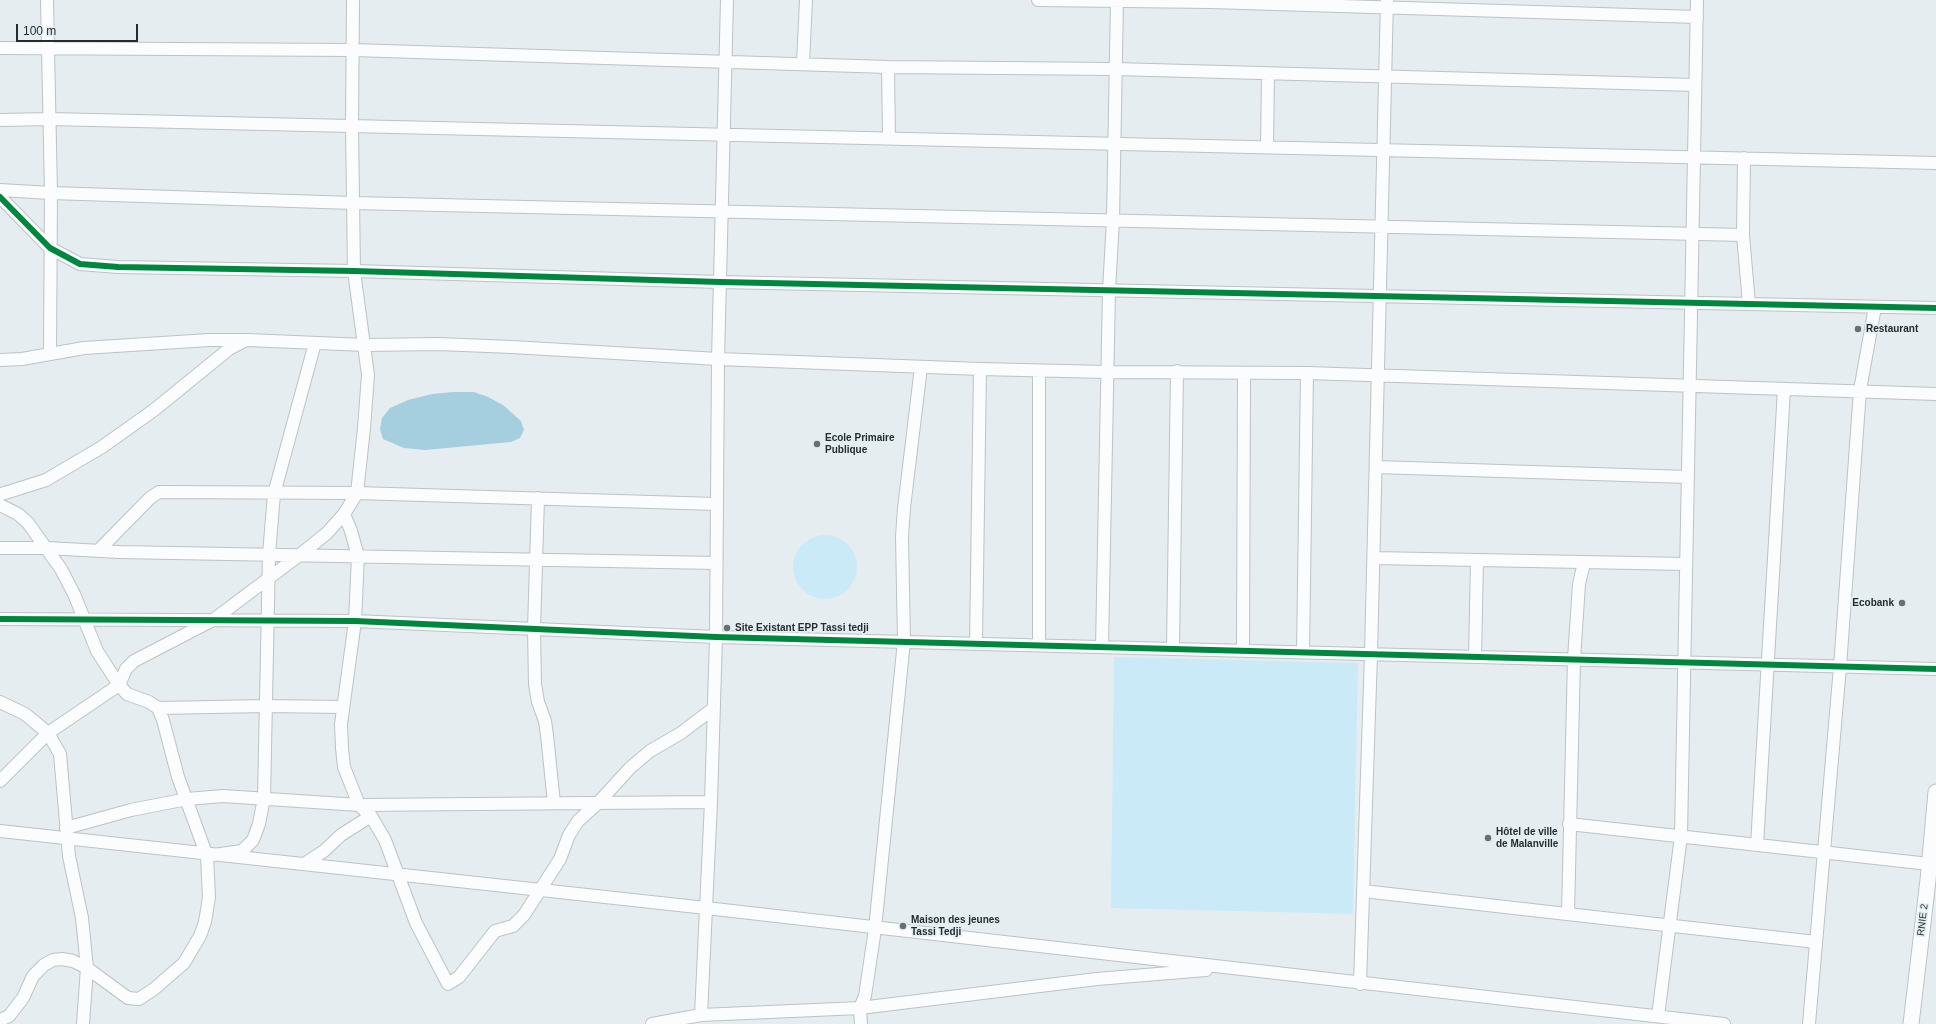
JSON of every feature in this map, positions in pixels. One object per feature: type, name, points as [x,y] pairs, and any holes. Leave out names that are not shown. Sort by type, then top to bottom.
[{"type":"main road","name":"RNIE 2","points":[[1911,1024],[1929,864],[1934,833],[1936,792]]},
{"type":"street","points":[[47,0],[51,193],[50,353]]},
{"type":"street","points":[[0,781],[48,733],[119,685],[126,668],[134,661],[213,620],[269,580],[327,533],[344,514],[357,493],[368,376],[354,271],[352,126],[353,0]]},
{"type":"street","points":[[701,1015],[711,802],[716,637],[718,358],[727,0]]},
{"type":"street","points":[[803,63],[806,0]]},
{"type":"street","points":[[1038,0],[1387,4],[1697,16]]},
{"type":"street","points":[[1658,1016],[1681,836],[1697,0]]},
{"type":"street","points":[[1102,646],[1107,372],[1117,1]]},
{"type":"street","points":[[1360,984],[1374,558],[1383,227],[1383,150],[1387,4]]},
{"type":"street","points":[[0,48],[48,50],[352,50],[726,62],[803,63],[888,67],[1115,69],[1695,85]]},
{"type":"street","points":[[888,67],[889,138]]},
{"type":"street","points":[[1267,147],[1268,74]]},
{"type":"street","points":[[0,120],[50,119],[1936,163]]},
{"type":"street","points":[[1744,158],[1743,235],[1749,304]]},
{"type":"street","points":[[0,190],[354,203],[1743,235]]},
{"type":"street","points":[[0,197],[31,226],[50,248],[80,264],[96,265],[720,282],[1936,308]]},
{"type":"street","points":[[1809,1024],[1840,667],[1860,390],[1875,307]]},
{"type":"street","points":[[0,360],[22,359],[84,348],[209,340],[247,340],[365,345],[438,344],[505,346],[718,358],[1039,371],[1307,373],[1689,387],[1860,390],[1936,394]]},
{"type":"street","points":[[0,494],[46,480],[102,447],[154,410],[229,349],[247,340]]},
{"type":"street","points":[[210,854],[242,851],[253,840],[259,824],[264,798],[269,554],[274,494],[315,343]]},
{"type":"street","points":[[861,1024],[860,1008],[866,996],[875,929],[904,641],[902,537],[904,508],[921,367]]},
{"type":"street","points":[[976,643],[980,369]]},
{"type":"street","points":[[1039,371],[1039,644]]},
{"type":"street","points":[[1173,648],[1176,371]]},
{"type":"street","points":[[1243,650],[1244,373]]},
{"type":"street","points":[[1303,652],[1307,373]]},
{"type":"street","points":[[1757,845],[1784,389]]},
{"type":"street","points":[[1376,467],[1688,477]]},
{"type":"street","points":[[98,551],[150,498],[159,492],[274,494],[357,493],[716,504]]},
{"type":"street","points":[[538,498],[534,629],[536,684],[538,702],[545,721],[554,803]]},
{"type":"street","points":[[0,505],[18,514],[28,523],[47,548],[71,588],[97,651],[126,694],[149,702],[158,708],[164,720],[172,761],[210,854],[209,897],[206,922],[200,936],[184,963],[146,995],[133,1000],[122,995],[87,968],[73,961],[62,959],[53,960],[44,965],[33,976],[23,998],[9,1016],[0,1020]]},
{"type":"street","points":[[344,514],[352,531],[358,556],[355,621],[343,707],[342,748],[344,767],[359,805],[371,816],[385,840],[416,923],[448,984],[459,977],[495,931],[518,923],[560,859],[569,835],[578,821],[598,803],[630,768],[650,751],[681,733],[714,708]]},
{"type":"street","points":[[0,548],[716,563]]},
{"type":"street","points":[[1374,558],[1686,564]]},
{"type":"street","points":[[1475,657],[1477,561]]},
{"type":"street","points":[[1568,914],[1574,659],[1580,584],[1584,563]]},
{"type":"street","points":[[0,619],[355,621],[716,637],[1039,644],[1936,669]]},
{"type":"street","points":[[0,702],[26,714],[48,733],[60,754],[69,856],[82,918],[87,968],[83,1024]]},
{"type":"street","points":[[158,708],[266,706],[343,707]]},
{"type":"street","points":[[67,833],[131,810],[187,799],[223,796],[359,805],[711,802]]},
{"type":"street","points":[[304,864],[324,851],[341,835],[371,816]]},
{"type":"street","points":[[1569,824],[1929,864]]},
{"type":"street","points":[[0,831],[67,833],[210,854],[706,908],[875,929],[1235,968],[1360,984],[1724,1024]]},
{"type":"street","points":[[1363,891],[1816,942]]},
{"type":"street","points":[[652,1024],[701,1015],[860,1008],[1097,979],[1235,968]]},
{"type":"shaded area","points":[[474,392],[503,405],[521,421],[524,430],[520,438],[511,442],[425,450],[404,448],[383,439],[380,429],[382,418],[390,408],[408,400],[432,394]]},
{"type":"shaded area","points":[[825,535],[837,537],[848,544],[855,555],[857,567],[855,579],[848,590],[837,597],[825,599],[813,597],[802,590],[795,579],[793,567],[795,555],[802,544],[813,537]]},
{"type":"shaded area","points":[[1114,657],[1358,663],[1353,914],[1111,908]]},
{"type":"cycle path","points":[[0,197],[50,248],[80,264],[118,267],[354,271],[720,282],[1936,308]]},
{"type":"cycle path","points":[[0,619],[355,621],[716,637],[1936,669]]},
{"type":"place","name":"Restaurant","points":[[1858,329]]},
{"type":"place","name":"Ecole Primaire Publique","points":[[817,444]]},
{"type":"place","name":"Ecobank","points":[[1902,603]]},
{"type":"place","name":"Site Existant EPP Tassi tedji","points":[[727,628]]},
{"type":"place","name":"Hôtel de ville de Malanville","points":[[1488,838]]},
{"type":"place","name":"Maison des jeunes Tassi Tedji","points":[[903,926]]}]
